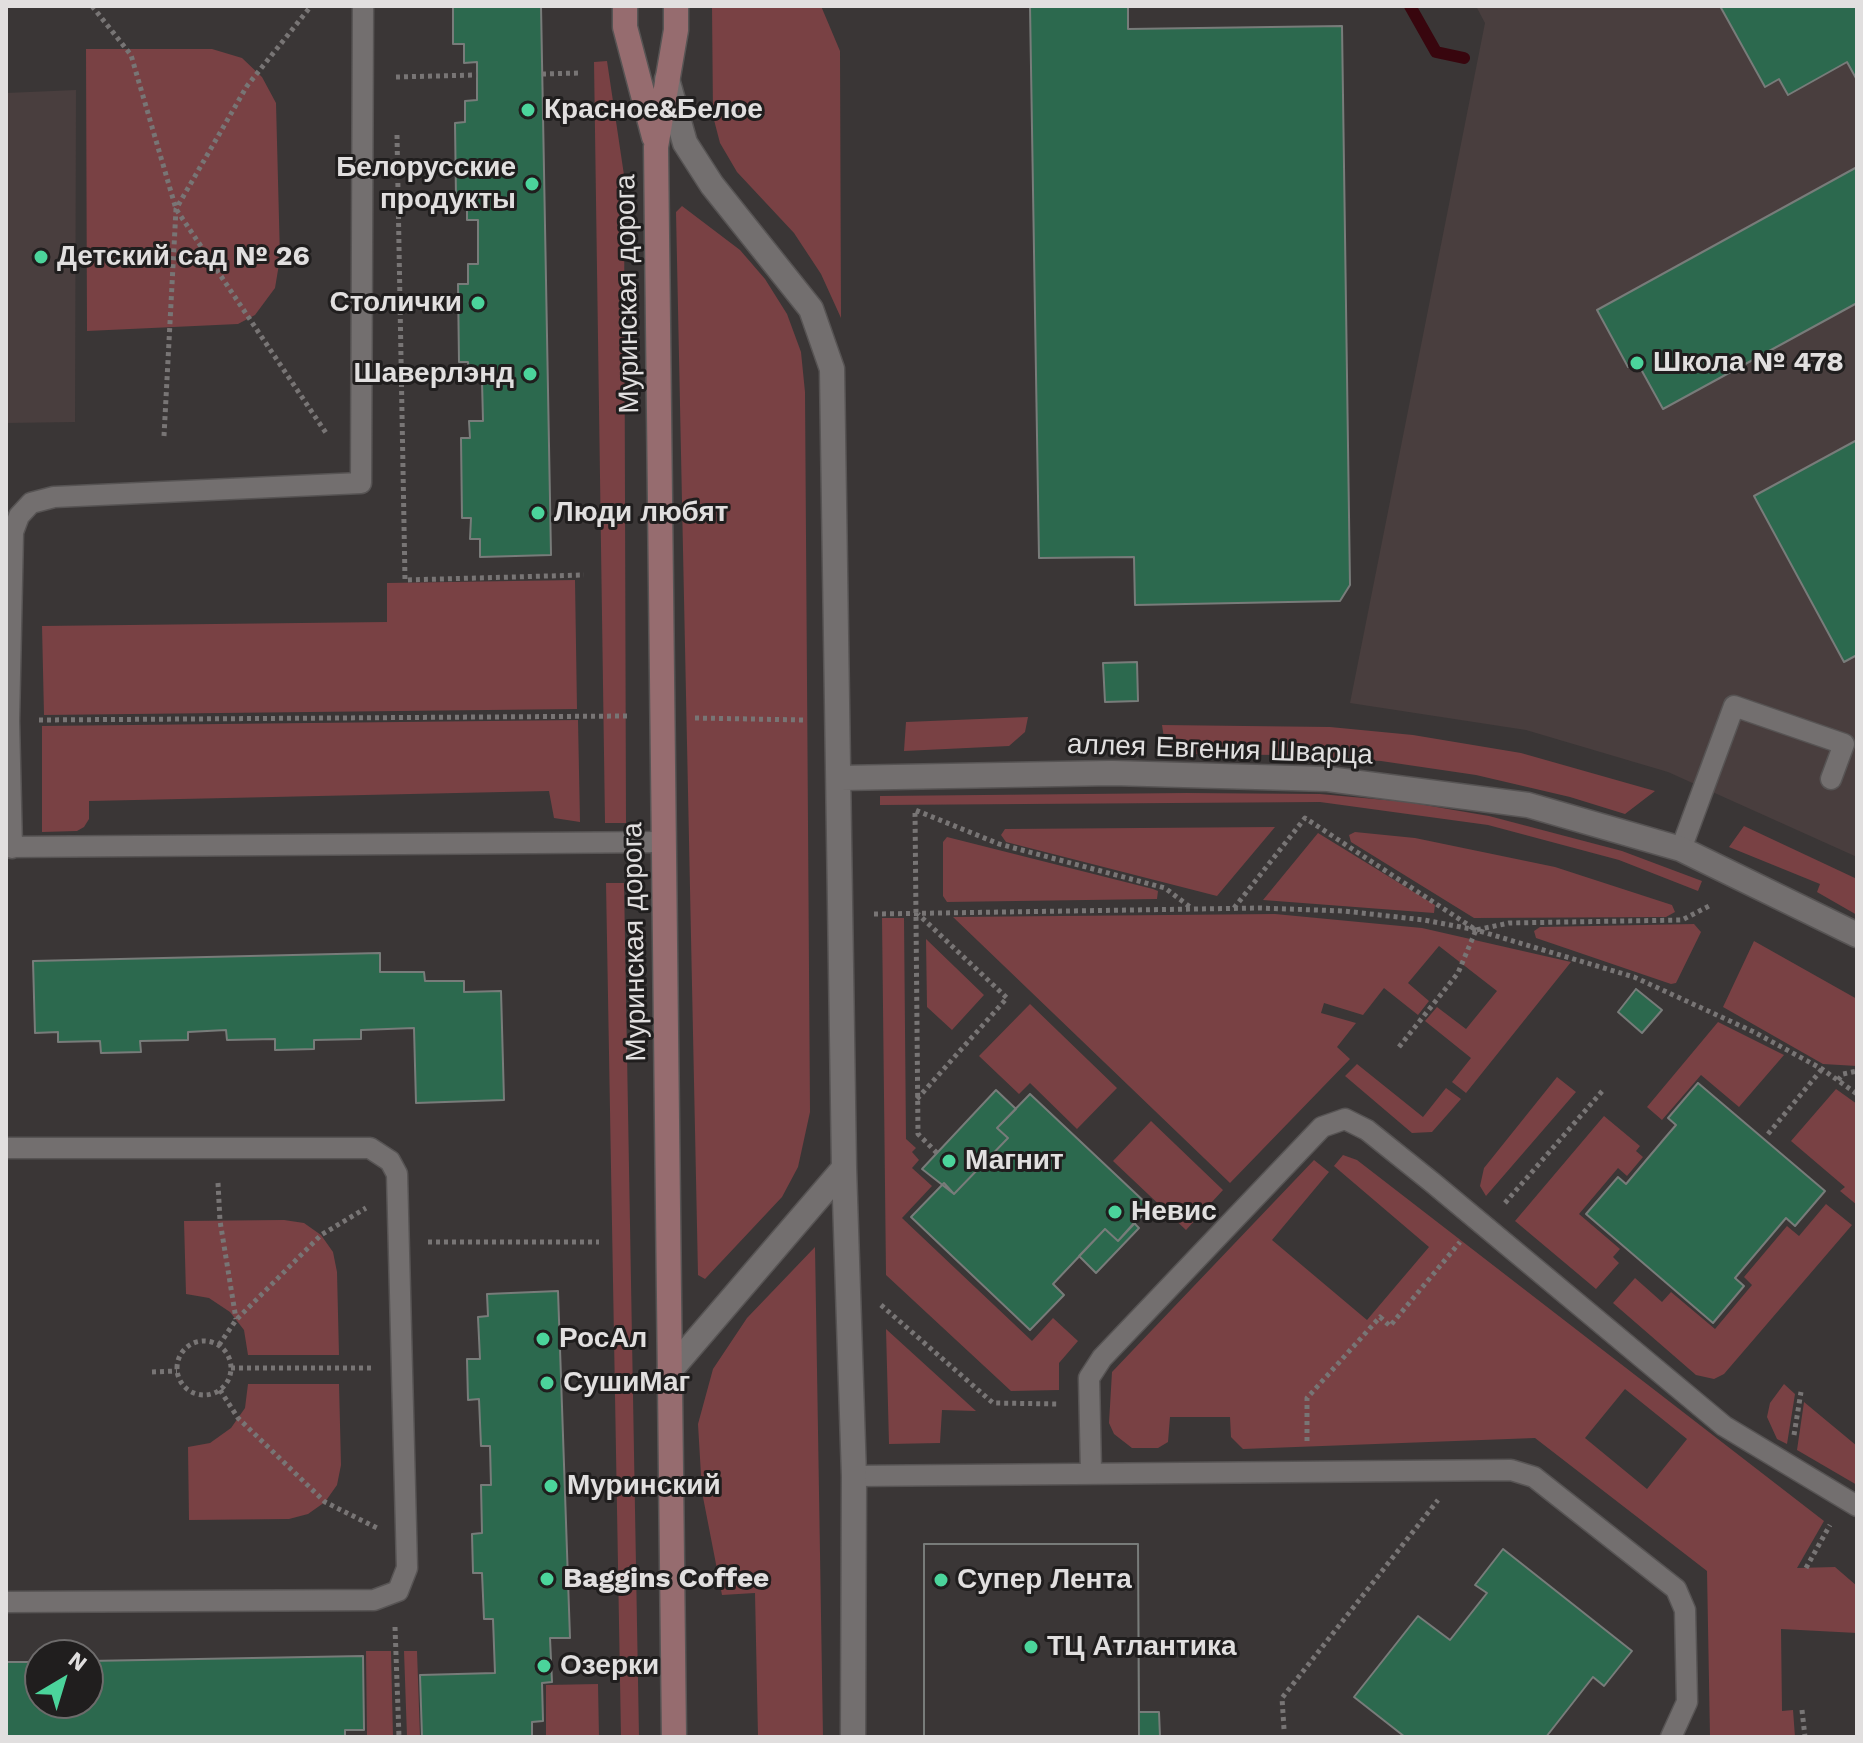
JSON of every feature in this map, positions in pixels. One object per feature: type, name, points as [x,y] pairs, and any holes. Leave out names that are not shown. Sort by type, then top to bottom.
[{"type":"street","name":"Муринская дорога","points":[[625,6],[625,27],[656,147]]},
{"type":"street","name":"Муринская дорога","points":[[674,1737],[656,147],[676,6]]},
{"type":"street","points":[[667,79],[685,143],[712,185],[811,309],[832,369],[841,778],[844,1168],[854,1476],[853,1737]]},
{"type":"street","name":"аллея Евгения Шварца","points":[[841,778],[1112,773],[1328,779],[1528,805],[1681,849],[1857,935]]},
{"type":"street","points":[[669,1372],[844,1168]]},
{"type":"lane","points":[[363,6],[361,483],[54,497],[31,503],[19,516],[13,532],[9,848],[664,842]]},
{"type":"lane","points":[[1681,849],[1734,706],[1844,744],[1831,779]]},
{"type":"lane","points":[[1091,1472],[1089,1378],[1102,1358],[1322,1127],[1345,1119],[1367,1130],[1433,1183],[1724,1426],[1857,1506]]},
{"type":"lane","points":[[6,1148],[370,1148],[390,1161],[397,1174],[407,1568],[398,1591],[374,1600],[6,1602]]},
{"type":"lane","points":[[854,1476],[1511,1470],[1534,1477],[1676,1589],[1685,1610],[1687,1702],[1671,1737]]},
{"type":"path","points":[[92,6],[131,55],[176,209],[326,433]]},
{"type":"path","points":[[164,436],[176,209],[247,86],[311,6]]},
{"type":"path","points":[[396,63],[396,92]]},
{"type":"path","points":[[542,74],[579,73]]},
{"type":"path","points":[[396,77],[477,75]]},
{"type":"path","points":[[397,124],[405,580],[584,575]]},
{"type":"path","points":[[9,721],[663,717],[839,721]]},
{"type":"path","points":[[937,1153],[918,1134],[915,810],[999,844],[1165,888],[1191,907]]},
{"type":"path","points":[[1234,908],[1305,818],[1476,930],[1509,923],[1682,920],[1709,906]]},
{"type":"path","points":[[869,915],[1234,908],[1344,911],[1476,930],[1634,977],[1754,1032],[1822,1069],[1857,1094]]},
{"type":"path","points":[[917,913],[1007,998],[917,1099]]},
{"type":"path","points":[[1399,1047],[1458,973],[1476,930]]},
{"type":"path","points":[[1768,1134],[1822,1069]]},
{"type":"path","points":[[1838,1080],[1843,1074],[1857,1071]]},
{"type":"path","points":[[1497,1212],[1604,1089]]},
{"type":"path","points":[[218,1183],[220,1221],[236,1320]]},
{"type":"path","points":[[219,1345],[236,1320],[321,1235],[368,1206]]},
{"type":"path","points":[[1306,1474],[1307,1398],[1380,1317],[1390,1326],[1464,1238]]},
{"type":"path","points":[[425,1242],[599,1242]]},
{"type":"path","points":[[873,1299],[993,1403],[1063,1404]]},
{"type":"path","points":[[207,1341],[219,1345],[228,1355],[231,1368],[228,1380],[220,1390],[208,1395],[195,1393],[184,1386],[177,1371],[183,1350],[193,1343],[207,1341]]},
{"type":"path","points":[[231,1368],[381,1368]]},
{"type":"path","points":[[152,1372],[177,1371]]},
{"type":"path","points":[[220,1390],[238,1418],[325,1502],[382,1530]]},
{"type":"path","points":[[1792,1447],[1801,1392]]},
{"type":"path","points":[[1284,1729],[1282,1698],[1439,1498]]},
{"type":"path","points":[[1806,1568],[1832,1520]]},
{"type":"path","points":[[395,1627],[399,1737]]},
{"type":"path","points":[[1802,1710],[1805,1737]]},
{"type":"shaded area","points":[[712,6],[821,6],[840,51],[841,318],[821,274],[794,233],[737,172],[720,143],[713,116]]},
{"type":"shaded area","name":"Школа № 478","points":[[1476,6],[1857,6],[1857,857],[1668,772],[1526,730],[1350,703],[1485,23]]},
{"type":"shaded area","points":[[86,49],[212,49],[242,58],[262,77],[276,103],[280,258],[275,288],[255,315],[238,324],[87,331]]},
{"type":"shaded area","points":[[607,61],[624,175],[626,823],[605,823],[594,62]]},
{"type":"shaded area","name":"Детский сад № 26","points":[[76,90],[75,422],[6,423],[6,93]]},
{"type":"shaded area","points":[[682,206],[740,250],[765,279],[787,314],[801,352],[805,392],[810,1112],[798,1167],[782,1197],[705,1279],[698,1275],[676,212]]},
{"type":"shaded area","points":[[575,580],[577,709],[44,715],[42,626],[387,622],[387,583]]},
{"type":"shaded area","points":[[1028,717],[1025,732],[1009,746],[904,751],[906,722]]},
{"type":"shaded area","points":[[578,720],[580,822],[554,818],[549,791],[89,801],[89,819],[84,827],[77,831],[42,832],[42,726]]},
{"type":"shaded area","points":[[1162,725],[1330,727],[1413,735],[1521,753],[1655,791],[1625,814],[1570,797],[1476,775],[1381,761],[1280,755],[1181,754],[1164,738]]},
{"type":"shaded area","points":[[1320,794],[1407,802],[1489,816],[1622,851],[1702,881],[1698,891],[1619,860],[1488,825],[1320,802],[880,805],[880,796]]},
{"type":"shaded area","points":[[1744,826],[1857,879],[1857,915],[1817,892],[1820,884],[1729,847]]},
{"type":"shaded area","points":[[1275,827],[1217,896],[1006,842],[1001,835],[1005,829]]},
{"type":"shaded area","points":[[1355,832],[1415,838],[1555,867],[1672,905],[1675,912],[1666,917],[1474,918],[1351,842],[1349,835]]},
{"type":"shaded area","points":[[1318,833],[1435,905],[1434,913],[1263,900]]},
{"type":"shaded area","points":[[947,837],[1153,889],[1158,891],[1157,899],[947,902],[943,896],[943,842]]},
{"type":"shaded area","points":[[606,883],[624,883],[639,1737],[621,1737]]},
{"type":"shaded area","points":[[1275,914],[1422,928],[1571,962],[1466,1093],[1452,1082],[1471,1058],[1425,1021],[1437,1007],[1466,1029],[1497,991],[1439,946],[1408,983],[1429,1001],[1418,1015],[1384,988],[1363,1015],[1324,1003],[1321,1013],[1356,1023],[1337,1047],[1350,1059],[1230,1183],[953,917]]},
{"type":"shaded area","points":[[882,918],[904,918],[906,1139],[916,1148],[912,1152],[919,1160],[912,1168],[932,1186],[902,1218],[1032,1341],[1053,1318],[1078,1341],[1059,1363],[1059,1390],[1011,1391],[886,1275]]},
{"type":"shaded area","points":[[1694,924],[1701,932],[1676,983],[1671,984],[1536,938],[1534,931],[1540,927]]},
{"type":"shaded area","points":[[926,939],[984,995],[952,1030],[927,1007]]},
{"type":"shaded area","points":[[1754,941],[1857,999],[1857,1066],[1823,1064],[1723,1007]]},
{"type":"shaded area","points":[[1030,1004],[1117,1088],[1077,1129],[1030,1083],[1019,1094],[979,1056]]},
{"type":"shaded area","points":[[1718,1022],[1784,1055],[1739,1107],[1701,1075],[1662,1120],[1647,1107]]},
{"type":"shaded area","points":[[1357,1064],[1423,1117],[1446,1088],[1461,1099],[1432,1132],[1412,1133],[1345,1076]]},
{"type":"shaded area","points":[[1557,1077],[1576,1092],[1486,1196],[1480,1186],[1484,1168]]},
{"type":"shaded area","points":[[1836,1089],[1857,1104],[1857,1205],[1840,1191],[1845,1187],[1791,1141]]},
{"type":"shaded area","points":[[1604,1116],[1640,1146],[1636,1151],[1643,1157],[1627,1176],[1618,1168],[1579,1214],[1620,1249],[1613,1257],[1619,1263],[1596,1289],[1515,1221]]},
{"type":"shaded area","points":[[1151,1121],[1223,1190],[1186,1230],[1113,1161]]},
{"type":"shaded area","points":[[1343,1155],[1357,1160],[1824,1521],[1797,1568],[1835,1567],[1857,1586],[1857,1633],[1781,1629],[1782,1711],[1793,1710],[1795,1737],[1710,1737],[1707,1571],[1535,1438],[1243,1449],[1231,1437],[1230,1417],[1170,1417],[1168,1442],[1158,1448],[1132,1448],[1114,1434],[1109,1423],[1112,1372],[1314,1160],[1329,1172],[1272,1240],[1367,1320],[1429,1247],[1334,1166]],"holes":[[[1625,1389],[1687,1439],[1647,1489],[1585,1438]]]},
{"type":"shaded area","points":[[1826,1204],[1852,1225],[1724,1374],[1714,1379],[1696,1375],[1613,1303],[1635,1278],[1662,1302],[1671,1292],[1715,1329],[1752,1285],[1744,1277],[1787,1226],[1799,1236]]},
{"type":"shaded area","points":[[284,1220],[304,1223],[321,1235],[333,1252],[337,1272],[339,1355],[248,1355],[244,1330],[230,1312],[209,1298],[186,1294],[184,1221]]},
{"type":"shaded area","points":[[815,1247],[823,1737],[758,1737],[755,1593],[722,1595],[702,1492],[698,1424],[713,1369],[747,1318]]},
{"type":"shaded area","points":[[886,1329],[976,1411],[942,1410],[940,1443],[889,1444]]},
{"type":"shaded area","points":[[248,1384],[339,1384],[341,1465],[337,1485],[325,1502],[308,1514],[289,1519],[189,1520],[188,1447],[210,1443],[231,1428],[245,1408]]},
{"type":"shaded area","points":[[1784,1384],[1795,1394],[1787,1444],[1777,1439],[1767,1417],[1770,1403]]},
{"type":"shaded area","points":[[1804,1402],[1857,1446],[1857,1485],[1797,1450]]},
{"type":"shaded area","points":[[366,1651],[391,1651],[393,1737],[367,1737]]},
{"type":"shaded area","points":[[404,1651],[417,1651],[420,1737],[407,1737]]},
{"type":"shaded area","points":[[598,1684],[599,1737],[546,1737],[546,1685]]},
{"type":"building","points":[[453,6],[541,6],[551,555],[480,557],[480,539],[470,539],[471,518],[462,518],[461,438],[470,438],[469,421],[483,421],[482,381],[469,381],[468,362],[459,362],[458,284],[468,284],[468,264],[478,264],[478,220],[467,220],[467,199],[456,199],[455,123],[465,122],[465,101],[477,100],[477,62],[464,63],[464,44],[453,44]]},
{"type":"building","points":[[1030,6],[1128,6],[1128,29],[1342,26],[1350,585],[1340,601],[1135,605],[1134,557],[1039,558]]},
{"type":"building","points":[[1720,6],[1857,6],[1857,80],[1847,62],[1788,95],[1779,79],[1765,87]]},
{"type":"building","points":[[1857,167],[1857,303],[1663,409],[1637,362],[1628,367],[1597,310]]},
{"type":"building","points":[[1857,440],[1857,655],[1844,662],[1754,496]]},
{"type":"building","points":[[1137,662],[1138,701],[1105,702],[1103,663]]},
{"type":"building","points":[[380,953],[380,972],[424,972],[425,981],[464,981],[464,992],[501,991],[504,1100],[416,1103],[414,1028],[361,1030],[361,1039],[314,1040],[314,1049],[275,1050],[275,1039],[227,1040],[226,1030],[188,1032],[188,1040],[140,1041],[141,1052],[101,1053],[100,1041],[58,1042],[58,1032],[35,1033],[33,961]]},
{"type":"building","points":[[1636,989],[1662,1010],[1642,1033],[1618,1012]]},
{"type":"building","points":[[1698,1083],[1825,1191],[1795,1226],[1786,1218],[1735,1278],[1744,1286],[1713,1323],[1586,1214],[1618,1177],[1626,1184],[1676,1125],[1668,1118]]},
{"type":"building","points":[[996,1090],[1016,1109],[997,1128],[1008,1138],[954,1194],[922,1169]]},
{"type":"building","points":[[1030,1094],[1150,1207],[1118,1241],[1105,1229],[1053,1284],[1064,1295],[1030,1330],[911,1217],[944,1183],[954,1194],[1008,1138],[997,1128]]},
{"type":"building","points":[[1134,1223],[1139,1228],[1096,1273],[1079,1256],[1105,1229],[1118,1241]]},
{"type":"building","points":[[558,1291],[570,1638],[550,1638],[552,1682],[542,1683],[543,1721],[532,1722],[532,1737],[422,1737],[420,1675],[495,1673],[493,1619],[484,1619],[482,1573],[473,1573],[472,1534],[482,1533],[481,1485],[491,1485],[490,1446],[481,1446],[479,1399],[468,1400],[467,1359],[480,1359],[478,1317],[488,1316],[487,1294]]},
{"type":"building","name":"ТЦ Атлантика","points":[[924,1544],[1138,1544],[1139,1712],[1159,1712],[1160,1737],[924,1737]]},
{"type":"building","name":"ТЦ Атлантика","points":[[924,1544],[1138,1544],[1139,1737],[924,1737]]},
{"type":"building","points":[[1503,1549],[1632,1651],[1604,1686],[1593,1677],[1546,1737],[1405,1737],[1354,1697],[1418,1616],[1450,1640],[1487,1593],[1475,1585]]},
{"type":"building","points":[[363,1656],[364,1730],[345,1730],[345,1737],[6,1737],[6,1662],[24,1662],[24,1719],[104,1719],[104,1661]]},
{"type":"waterway","points":[[1410,6],[1436,52],[1464,58]]},
{"type":"place","name":"Красное&Белое","points":[[528,110]]},
{"type":"place","name":"Белорусские продукты","points":[[532,184]]},
{"type":"place","name":"Детский сад № 26","points":[[41,257]]},
{"type":"place","name":"Столички","points":[[478,303]]},
{"type":"place","name":"Школа № 478","points":[[1637,363]]},
{"type":"place","name":"Шаверлэнд","points":[[530,374]]},
{"type":"place","name":"Люди любят","points":[[538,513]]},
{"type":"place","name":"Магнит","points":[[949,1161]]},
{"type":"place","name":"Невис","points":[[1115,1212]]},
{"type":"place","name":"РосАл","points":[[543,1339]]},
{"type":"place","name":"СушиМаг","points":[[547,1383]]},
{"type":"place","name":"Муринский","points":[[551,1486]]},
{"type":"place","name":"Baggins Coffee","points":[[547,1579]]},
{"type":"place","name":"Супер Лента","points":[[941,1580]]},
{"type":"place","name":"ТЦ Атлантика","points":[[1031,1647]]},
{"type":"place","name":"Озерки","points":[[544,1666]]}]
